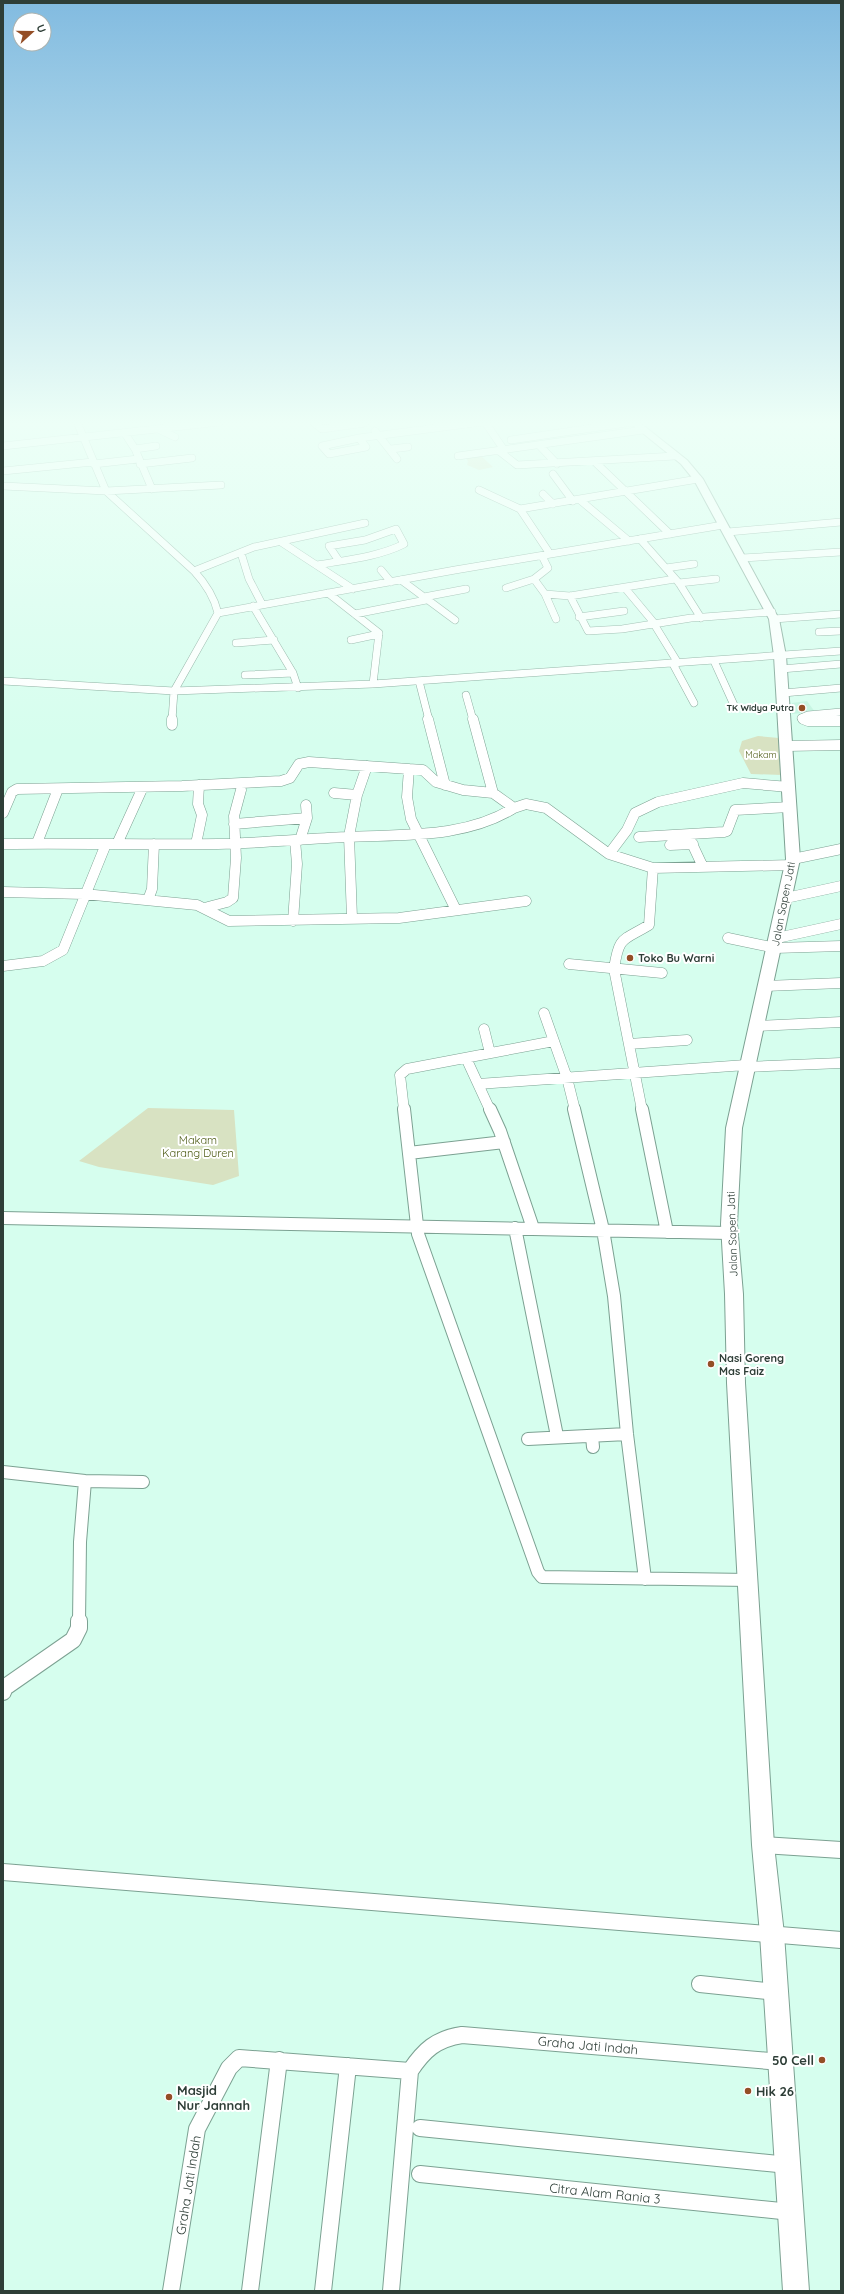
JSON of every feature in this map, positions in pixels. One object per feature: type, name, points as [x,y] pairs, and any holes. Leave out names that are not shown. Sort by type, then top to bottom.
[{"type":"street","points":[[148,529],[194,571],[210,588],[218,613],[174,691],[172,725]]},
{"type":"street","points":[[194,571],[254,547],[338,529]]},
{"type":"street","points":[[533,529],[550,554]]},
{"type":"street","points":[[614,529],[629,541]]},
{"type":"street","points":[[665,529],[670,534]]},
{"type":"street","points":[[218,613],[262,604],[328,594],[435,573],[670,534],[724,529]]},
{"type":"street","name":"Jalan Sapen Jati","points":[[725,529],[773,615],[781,663],[790,807],[792,862],[786,898],[746,1066],[733,1134],[730,1233],[736,1383],[749,1580],[763,1844],[772,1934],[796,2291]]},
{"type":"street","points":[[317,565],[339,561],[403,545],[398,530],[365,540],[329,546],[339,561]]},
{"type":"street","points":[[640,539],[677,581],[701,618]]},
{"type":"street","points":[[365,540],[376,552]]},
{"type":"street","points":[[281,542],[353,589]]},
{"type":"street","points":[[577,550],[584,559]]},
{"type":"street","points":[[742,558],[841,552]]},
{"type":"street","points":[[241,553],[249,578],[262,604]]},
{"type":"street","points":[[506,588],[534,579],[549,567],[542,556]]},
{"type":"street","points":[[666,568],[694,564]]},
{"type":"street","points":[[381,570],[391,582]]},
{"type":"street","points":[[534,579],[545,594],[556,619]]},
{"type":"street","points":[[545,594],[570,596],[677,581],[716,579]]},
{"type":"street","points":[[402,580],[455,620]]},
{"type":"street","points":[[625,588],[655,624],[694,703]]},
{"type":"street","points":[[355,614],[466,589]]},
{"type":"street","points":[[328,594],[379,634]]},
{"type":"street","points":[[570,596],[579,617],[588,631],[622,629],[701,618],[841,614]]},
{"type":"street","points":[[253,606],[293,673],[298,688]]},
{"type":"street","points":[[579,617],[624,611]]},
{"type":"street","points":[[819,632],[841,631]]},
{"type":"street","points":[[351,640],[379,634]]},
{"type":"street","points":[[373,684],[379,634]]},
{"type":"street","points":[[236,643],[274,640]]},
{"type":"street","points":[[781,663],[841,651]]},
{"type":"street","points":[[3,681],[174,691],[298,688],[373,684],[714,661],[841,664]]},
{"type":"street","points":[[714,661],[734,705]]},
{"type":"street","points":[[245,675],[293,673]]},
{"type":"street","points":[[419,681],[445,785]]},
{"type":"street","points":[[783,693],[841,688]]},
{"type":"street","points":[[466,695],[493,793]]},
{"type":"street","points":[[841,712],[808,715],[801,718],[810,721],[841,720]]},
{"type":"street","points":[[787,746],[841,745]]},
{"type":"street","points":[[3,813],[14,790],[199,785],[285,780],[292,775],[296,766],[307,762],[426,771],[433,781],[463,790],[493,793],[514,808]]},
{"type":"street","points":[[352,918],[349,836],[357,795],[367,766]]},
{"type":"street","points":[[409,769],[408,807],[418,832],[456,910]]},
{"type":"street","points":[[609,854],[619,839],[629,829],[634,813],[649,805],[736,784],[789,787]]},
{"type":"street","points":[[196,844],[202,815],[198,804],[199,785]]},
{"type":"street","points":[[117,844],[143,787]]},
{"type":"street","points":[[37,843],[58,789]]},
{"type":"street","points":[[4,894],[84,894],[208,907],[227,902],[233,898],[234,824],[241,790]]},
{"type":"street","points":[[334,793],[357,795]]},
{"type":"street","points":[[3,844],[234,843],[418,832],[467,827],[488,822],[502,817],[514,808],[526,804],[539,806],[564,819],[609,854],[653,868],[792,862],[841,849]]},
{"type":"street","points":[[293,921],[297,840],[307,818],[306,805]]},
{"type":"street","points":[[639,837],[727,832],[732,814],[736,809],[790,807]]},
{"type":"street","points":[[234,824],[307,818]]},
{"type":"street","points":[[688,835],[703,867]]},
{"type":"street","points":[[3,966],[45,960],[57,956],[65,947],[84,894],[106,844]]},
{"type":"street","points":[[148,900],[152,889],[154,844]]},
{"type":"street","points":[[670,845],[693,844]]},
{"type":"street","points":[[653,868],[649,925],[629,934],[622,940],[617,947],[614,970],[667,1232]]},
{"type":"street","points":[[786,898],[841,886]]},
{"type":"street","points":[[208,907],[219,918],[228,921],[293,921],[352,918],[399,918],[526,901]]},
{"type":"street","points":[[776,943],[841,924]]},
{"type":"street","points":[[728,938],[776,943],[841,946]]},
{"type":"street","points":[[569,964],[614,970],[662,973]]},
{"type":"street","points":[[765,986],[841,983]]},
{"type":"street","points":[[544,1013],[567,1078],[603,1230],[614,1296],[626,1434],[645,1579]]},
{"type":"street","points":[[755,1026],[841,1022]]},
{"type":"street","points":[[484,1029],[490,1053]]},
{"type":"street","points":[[629,1044],[687,1040]]},
{"type":"street","points":[[554,1041],[400,1072],[417,1226],[441,1304],[481,1409],[507,1487],[540,1576],[749,1580]]},
{"type":"street","points":[[466,1058],[504,1142],[533,1228]]},
{"type":"street","points":[[478,1084],[746,1066],[841,1063]]},
{"type":"street","points":[[409,1154],[504,1142]]},
{"type":"street","points":[[3,1218],[730,1233]]},
{"type":"street","points":[[515,1228],[557,1436]]},
{"type":"street","points":[[528,1439],[557,1436],[592,1441],[626,1434]]},
{"type":"street","points":[[3,1472],[84,1481],[143,1482]]},
{"type":"street","points":[[3,1689],[73,1640],[79,1628],[80,1542],[84,1481]]},
{"type":"street","points":[[763,1844],[841,1850]]},
{"type":"street","points":[[3,1872],[169,1884],[841,1940]]},
{"type":"street","points":[[700,1984],[776,1992]]},
{"type":"street","name":"Graha Jati Indah","points":[[391,2291],[410,2071],[425,2049],[443,2037],[462,2035],[781,2062]]},
{"type":"street","name":"Graha Jati Indah","points":[[171,2291],[197,2129],[234,2063],[246,2057],[410,2071]]},
{"type":"street","points":[[250,2291],[279,2060]]},
{"type":"street","points":[[323,2291],[348,2066]]},
{"type":"street","points":[[420,2128],[788,2165]]},
{"type":"street","name":"Citra Alam Rania 3","points":[[420,2174],[791,2212]]},
{"type":"shaded area","name":"TK Widya Putra","points":[[807,701],[815,712],[792,714],[792,703]]},
{"type":"green space","name":"Makam","points":[[758,736],[779,738],[782,775],[751,774],[739,751],[742,741]]},
{"type":"green space","name":"Makam Karang Duren","points":[[148,1108],[234,1110],[239,1176],[213,1185],[99,1167],[79,1161]]},
{"type":"place","name":"TK Widya Putra","points":[[802,708]]},
{"type":"place","name":"Toko Bu Warni","points":[[630,958]]},
{"type":"place","name":"Nasi Goreng Mas Faiz","points":[[711,1364]]},
{"type":"place","name":"50 Cell","points":[[822,2060]]},
{"type":"place","name":"Hik 26","points":[[748,2091]]},
{"type":"place","name":"Masjid Nur Jannah","points":[[169,2097]]}]
